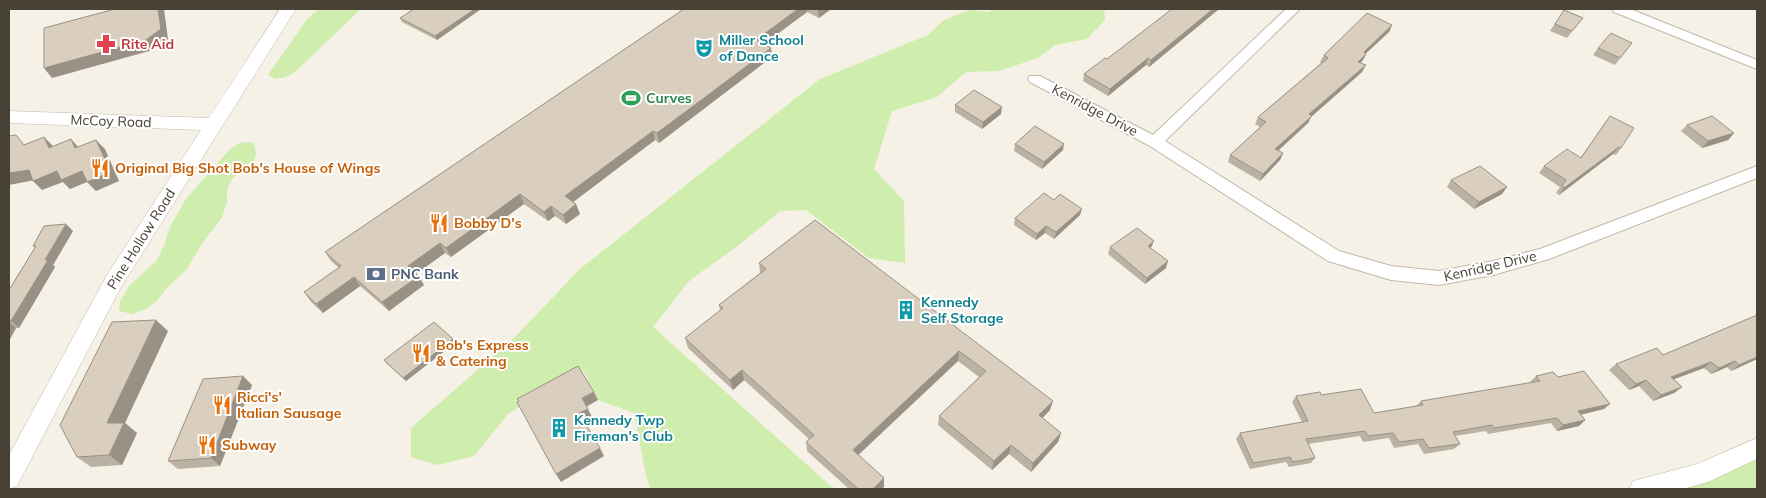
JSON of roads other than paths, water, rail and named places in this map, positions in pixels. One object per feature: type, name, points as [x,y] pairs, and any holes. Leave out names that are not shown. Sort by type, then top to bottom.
[{"type":"street","name":"Pine Hollow Road","points":[[9,478],[114,282],[288,9]]},
{"type":"street","points":[[272,34],[300,9]]},
{"type":"street","name":"Kenridge Drive","points":[[1155,142],[1293,9]]},
{"type":"street","points":[[1618,9],[1757,64]]},
{"type":"street","name":"Kenridge Drive","points":[[1035,79],[1155,142],[1334,256],[1391,273],[1439,278],[1493,268],[1543,254],[1757,172]]},
{"type":"street","name":"McCoy Road","points":[[9,117],[213,124]]},
{"type":"street","points":[[1641,489],[1700,474],[1757,448]]},
{"type":"street","points":[[9,488],[19,489]]},
{"type":"place","name":"Rite Aid","points":[[106,44]]},
{"type":"place","name":"Miller School of Dance","points":[[704,48]]},
{"type":"place","name":"Curves","points":[[631,98]]},
{"type":"place","name":"Original Big Shot Bob's House of Wings","points":[[100,168]]},
{"type":"place","name":"Bobby D's","points":[[439,223]]},
{"type":"place","name":"PNC Bank","points":[[376,274]]},
{"type":"place","name":"Kennedy Self Storage","points":[[906,310]]},
{"type":"place","name":"Bob's Express & Catering","points":[[421,353]]},
{"type":"place","name":"Ricci's' Italian Sausage","points":[[222,405]]},
{"type":"place","name":"Kennedy Twp Fireman's Club","points":[[559,428]]},
{"type":"place","name":"Subway","points":[[207,445]]}]
